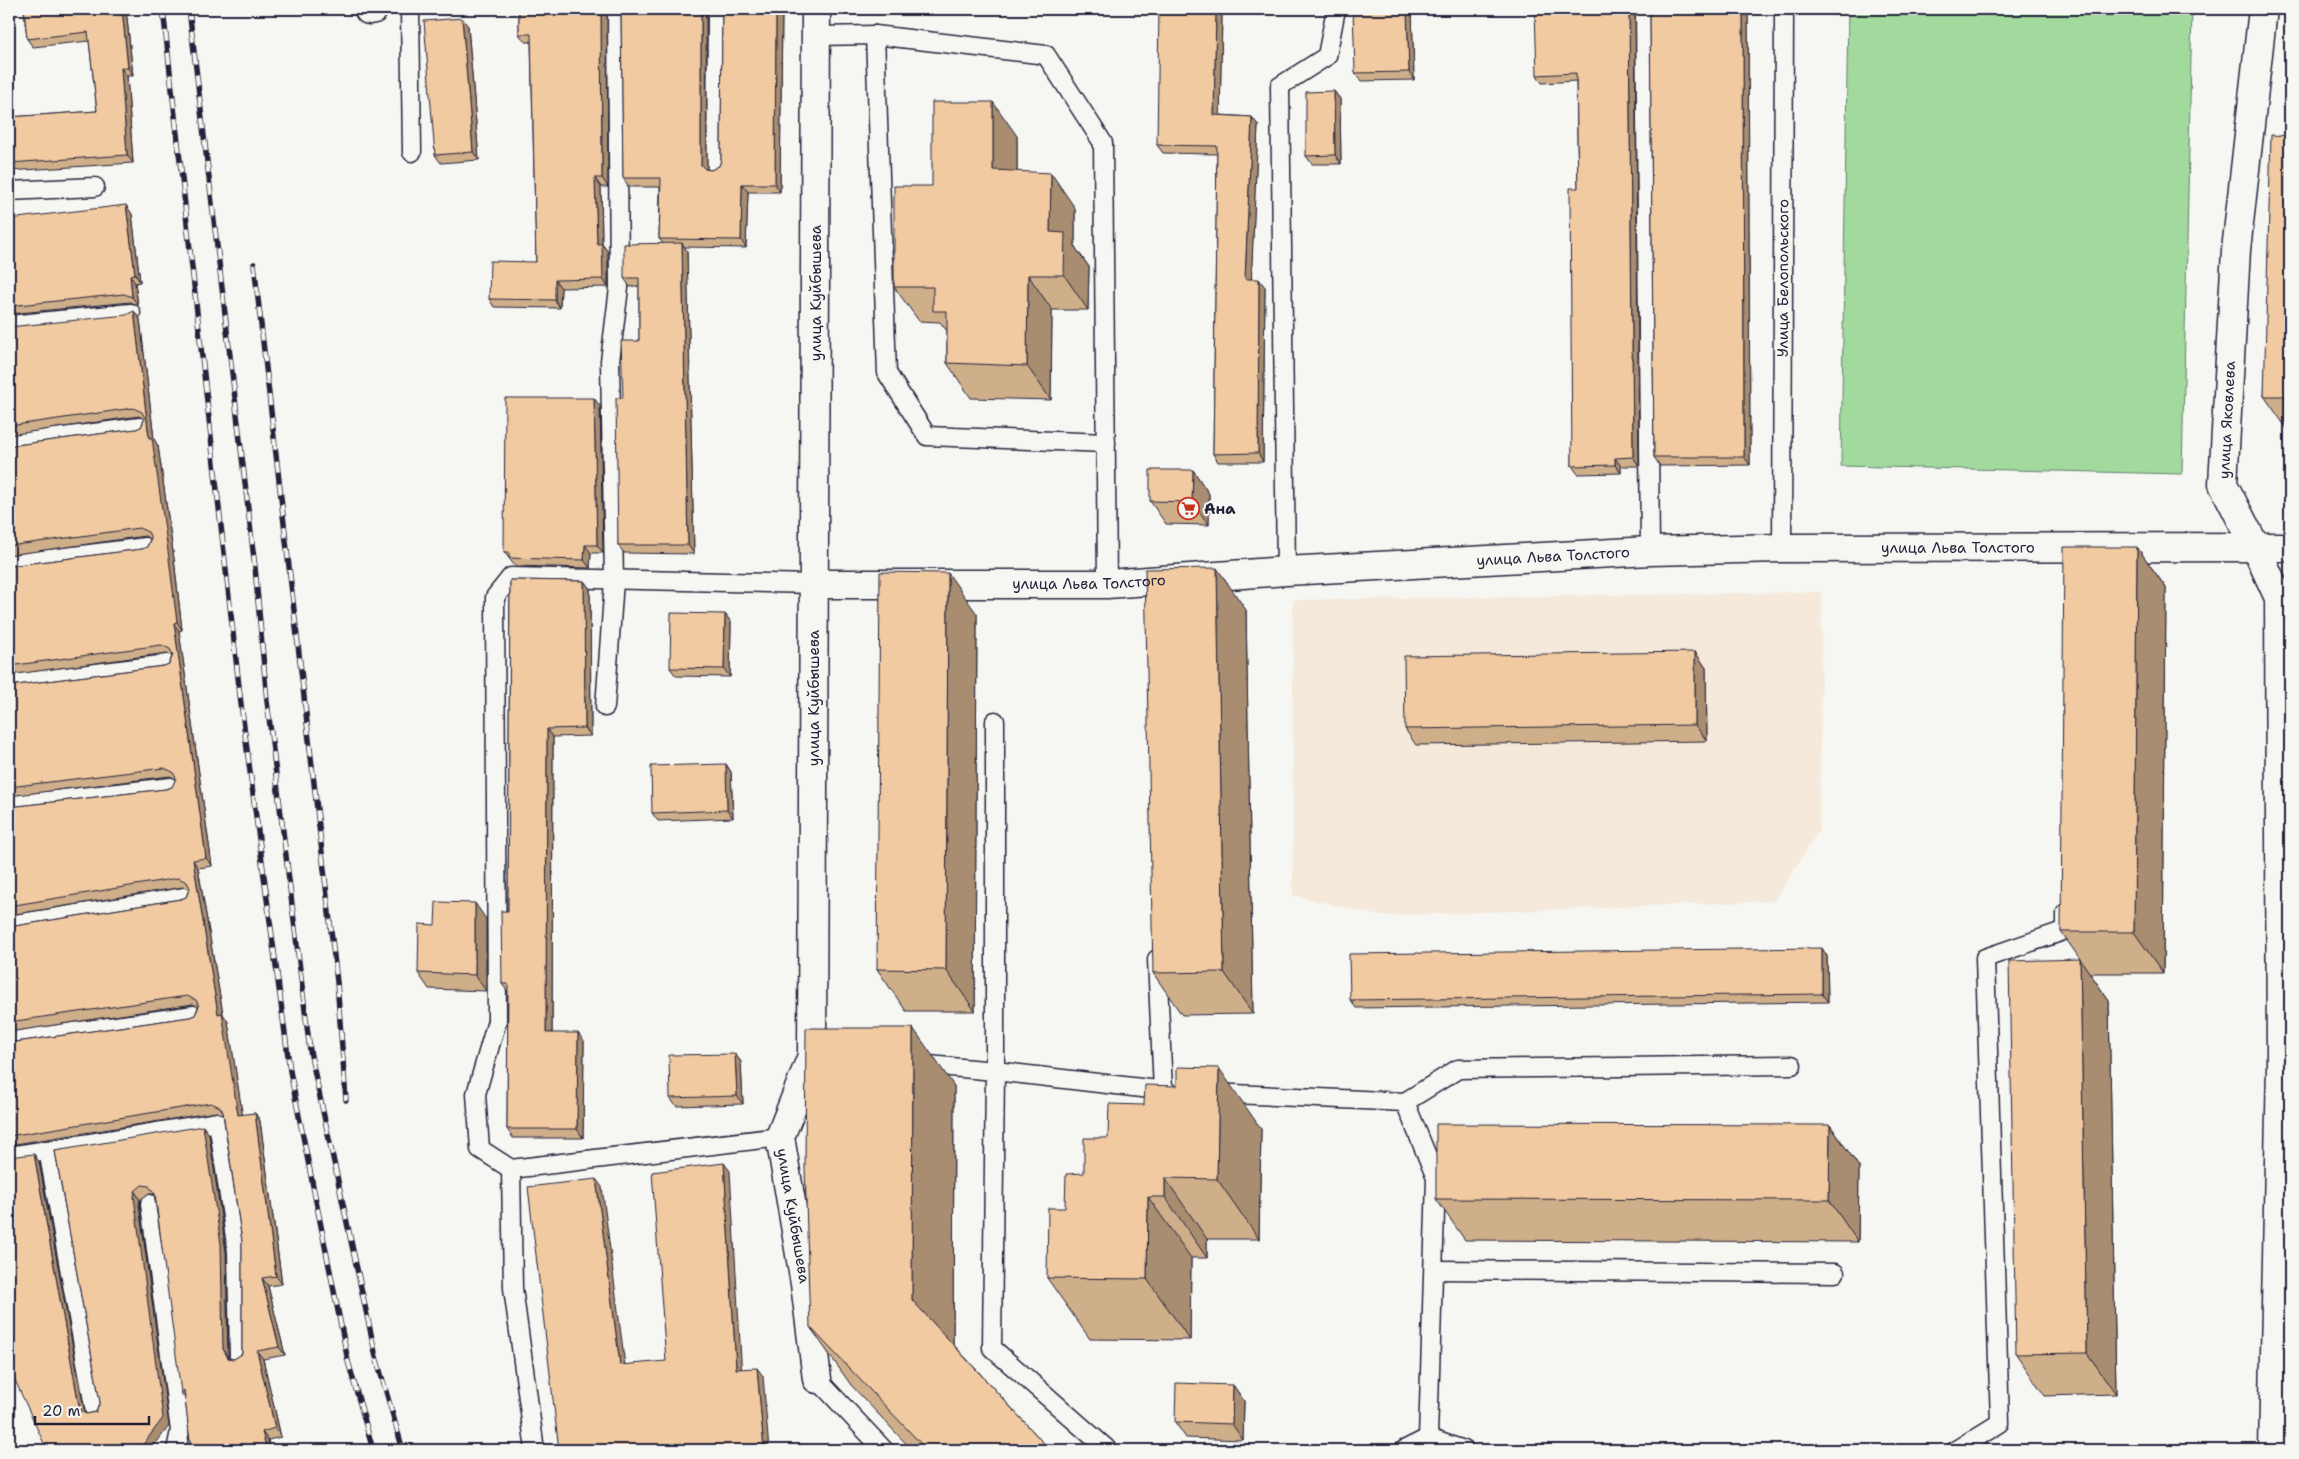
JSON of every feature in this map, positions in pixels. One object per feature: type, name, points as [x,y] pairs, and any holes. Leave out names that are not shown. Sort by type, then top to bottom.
[{"type":"street","name":"улица Куйбышева","points":[[816,9],[815,584],[822,1057],[780,1137],[804,1284],[817,1379]]},
{"type":"street","name":"улица Яковлева","points":[[2263,9],[2236,250],[2223,484],[2279,598],[2286,1065],[2273,1450]]},
{"type":"street","name":"улица Льва Толстого","points":[[815,584],[1107,584],[1286,571],[1650,551],[1782,548],[2074,557],[2290,547]]},
{"type":"lane","points":[[410,9],[412,152]]},
{"type":"lane","points":[[606,707],[614,581],[610,360],[619,288],[617,9]]},
{"type":"lane","points":[[716,168],[717,9]]},
{"type":"lane","points":[[1286,571],[1280,86],[1327,56],[1336,9]]},
{"type":"lane","points":[[1645,9],[1650,551]]},
{"type":"lane","name":"Улица Белопольского","points":[[1782,548],[1784,9]]},
{"type":"lane","points":[[816,36],[875,36],[1046,55],[1103,143],[1107,584]]},
{"type":"lane","points":[[875,36],[887,373],[927,436],[1106,443]]},
{"type":"lane","points":[[9,191],[95,187]]},
{"type":"lane","points":[[9,325],[130,313]]},
{"type":"lane","points":[[9,444],[140,427]]},
{"type":"lane","points":[[9,564],[146,547]]},
{"type":"lane","points":[[780,1137],[511,1169],[480,1148],[476,1094],[497,1021],[495,597],[511,577],[614,581],[815,584]]},
{"type":"lane","points":[[9,684],[168,664]]},
{"type":"lane","points":[[995,721],[995,1071],[992,1348],[1108,1450]]},
{"type":"lane","points":[[9,805],[171,787]]},
{"type":"lane","points":[[9,924],[185,897]]},
{"type":"lane","points":[[1956,1450],[2000,1423],[1985,958],[2066,930],[2066,900]]},
{"type":"lane","points":[[1157,944],[1163,1090]]},
{"type":"lane","points":[[9,1041],[194,1015]]},
{"type":"lane","points":[[898,1063],[995,1071],[1188,1092],[1405,1102],[1458,1069],[1792,1065]]},
{"type":"lane","points":[[1405,1102],[1436,1178],[1435,1270],[1428,1438]]},
{"type":"lane","points":[[9,1156],[218,1122],[237,1251],[238,1357]]},
{"type":"lane","points":[[48,1150],[95,1412]]},
{"type":"lane","points":[[511,1169],[513,1288],[535,1450]]},
{"type":"lane","points":[[150,1204],[180,1431],[176,1450]]},
{"type":"lane","points":[[1435,1270],[1835,1273]]},
{"type":"lane","points":[[817,1379],[884,1450]]},
{"type":"lane","points":[[1404,1450],[1428,1438],[1464,1450]]},
{"type":"shaded area","points":[[1822,592],[1819,830],[1774,901],[1380,916],[1293,895],[1293,600]]},
{"type":"green space","points":[[1848,9],[2192,9],[2182,474],[1841,466]]},
{"type":"building","points":[[24,9],[122,9],[128,68],[121,68],[127,155],[9,163],[9,117],[97,111],[88,32],[27,39]]},
{"type":"building","points":[[519,9],[601,9],[602,178],[595,178],[597,244],[602,244],[603,279],[555,280],[555,300],[489,299],[490,261],[536,262],[531,34],[519,34]]},
{"type":"building","points":[[621,9],[701,9],[701,165],[705,169],[711,170],[719,166],[721,160],[722,9],[776,9],[775,184],[742,184],[741,240],[659,239],[661,178],[623,178]]},
{"type":"building","points":[[1159,9],[1216,9],[1214,115],[1252,117],[1245,279],[1259,279],[1258,453],[1213,454],[1217,146],[1157,145]]},
{"type":"building","points":[[1353,9],[1407,9],[1409,72],[1355,73]]},
{"type":"building","points":[[1535,9],[1629,9],[1633,457],[1615,458],[1615,465],[1572,466],[1570,188],[1578,188],[1576,73],[1537,75]]},
{"type":"building","points":[[1650,9],[1743,9],[1744,457],[1654,457]]},
{"type":"building","points":[[462,18],[473,152],[435,155],[424,21]]},
{"type":"building","points":[[1334,91],[1335,155],[1306,156],[1306,92]]},
{"type":"building","points":[[932,102],[993,102],[993,170],[1051,173],[1050,232],[1065,233],[1064,275],[1028,275],[1027,366],[947,363],[947,311],[933,311],[933,287],[894,287],[894,186],[932,186]]},
{"type":"building","points":[[2271,135],[2290,136],[2290,396],[2264,396]]},
{"type":"building","points":[[126,205],[135,274],[130,275],[132,297],[124,294],[9,306],[9,219]]},
{"type":"building","points":[[682,243],[688,545],[618,545],[616,398],[623,398],[621,341],[639,341],[639,278],[624,278],[624,244]]},
{"type":"building","points":[[134,311],[149,438],[152,438],[168,551],[177,622],[174,623],[206,858],[193,860],[218,1014],[222,1013],[238,1115],[255,1113],[276,1276],[262,1278],[279,1347],[257,1351],[275,1428],[262,1432],[267,1450],[191,1450],[184,1390],[181,1393],[155,1194],[149,1186],[142,1185],[135,1191],[134,1197],[163,1418],[139,1450],[47,1450],[9,1367],[9,1157],[34,1154],[79,1406],[81,1411],[86,1414],[96,1412],[100,1402],[55,1151],[203,1126],[221,1244],[223,1349],[228,1358],[234,1359],[242,1354],[242,1241],[223,1112],[220,1107],[211,1103],[9,1136],[9,1043],[190,1017],[195,1015],[199,1006],[196,1000],[187,996],[9,1022],[9,927],[181,899],[186,897],[190,888],[187,882],[178,878],[9,906],[9,807],[166,789],[172,787],[176,778],[173,772],[164,768],[9,787],[9,686],[164,666],[169,664],[173,655],[170,649],[161,645],[9,666],[9,566],[142,549],[147,547],[151,538],[148,532],[139,528],[9,546],[9,446],[136,429],[141,427],[145,418],[142,412],[133,408],[9,426],[9,327],[126,315]]},
{"type":"building","points":[[505,398],[594,398],[597,545],[585,545],[584,560],[509,558],[509,552],[504,552]]},
{"type":"building","points":[[1150,470],[1193,470],[1192,502],[1150,501]]},
{"type":"building","points":[[2064,547],[2137,547],[2134,932],[2061,932]]},
{"type":"building","points":[[1217,568],[1224,972],[1153,973],[1145,569]]},
{"type":"building","points":[[880,572],[948,573],[946,970],[877,969]]},
{"type":"building","points":[[510,580],[584,581],[585,728],[547,729],[546,1033],[578,1033],[577,1129],[507,1129],[508,984],[502,984],[501,911],[508,911]]},
{"type":"building","points":[[671,613],[725,614],[724,669],[670,668]]},
{"type":"building","points":[[1695,652],[1695,725],[1405,729],[1404,656]]},
{"type":"building","points":[[726,764],[727,810],[652,813],[651,766]]},
{"type":"building","points":[[436,902],[475,903],[475,975],[418,973],[419,924],[435,925]]},
{"type":"building","points":[[1822,948],[1822,994],[1350,1000],[1349,954]]},
{"type":"building","points":[[2080,959],[2087,1353],[2016,1354],[2009,961]]},
{"type":"building","points":[[806,1028],[913,1028],[912,1300],[1050,1450],[927,1450],[810,1327],[805,1168]]},
{"type":"building","points":[[735,1054],[737,1096],[670,1098],[669,1055]]},
{"type":"building","points":[[1177,1067],[1219,1068],[1217,1179],[1165,1178],[1165,1197],[1148,1197],[1147,1279],[1047,1278],[1048,1208],[1065,1208],[1066,1174],[1084,1173],[1084,1138],[1108,1138],[1109,1104],[1144,1105],[1145,1085],[1177,1086]]},
{"type":"building","points":[[1436,1124],[1830,1125],[1829,1200],[1436,1199]]},
{"type":"building","points":[[724,1163],[736,1369],[757,1368],[764,1450],[559,1450],[528,1187],[596,1179],[620,1365],[666,1361],[652,1172]]},
{"type":"building","points":[[1176,1383],[1233,1385],[1232,1424],[1175,1422]]},
{"type":"building","points":[[1440,1448],[1630,1450],[1440,1450]]},
{"type":"railway","points":[[163,9],[241,704],[290,1071],[348,1361],[373,1450]]},
{"type":"railway","points":[[189,9],[255,567],[267,701],[310,1051],[376,1357],[403,1450]]},
{"type":"railway","points":[[254,264],[337,982],[346,1100]]},
{"type":"place","name":"Ана","points":[[1188,509]]}]
